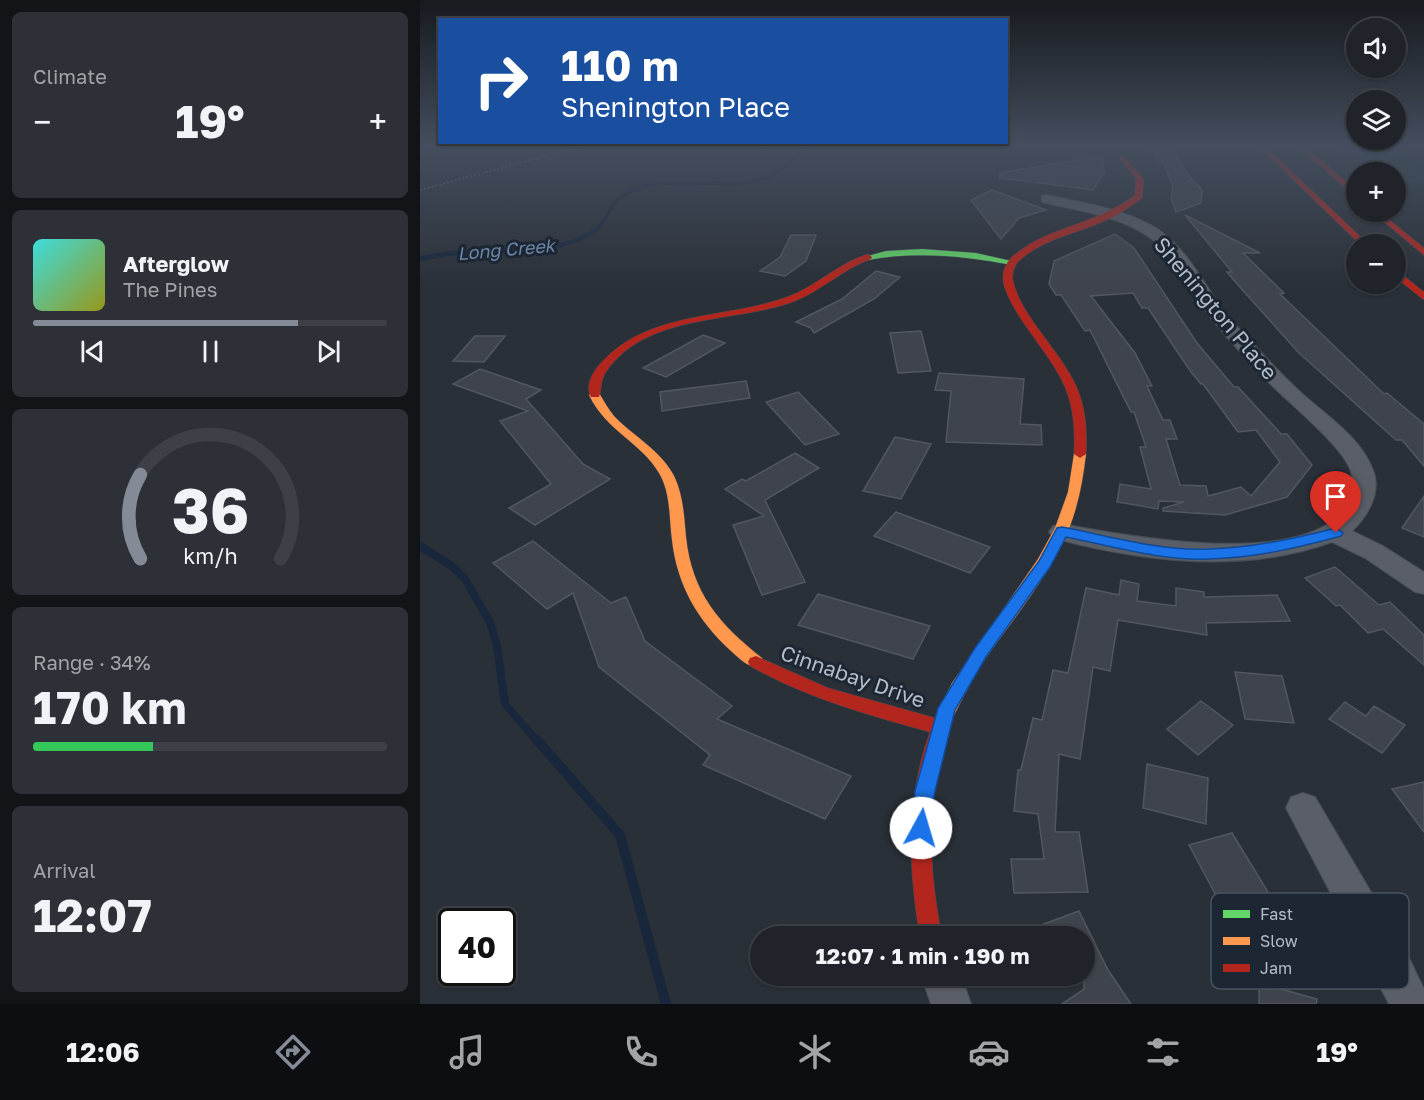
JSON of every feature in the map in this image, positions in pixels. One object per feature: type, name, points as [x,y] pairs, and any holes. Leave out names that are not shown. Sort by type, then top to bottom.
[{"type":"main road","points":[[929,926],[923,877],[921,828],[925,791],[940,727],[959,684],[1042,567],[1062,532],[1080,462],[1081,425],[1060,366],[1010,289],[1008,277],[1012,262],[1041,243],[1115,216],[1131,204],[1138,193]]},
{"type":"main road","points":[[1310,193],[1353,234]]},
{"type":"main road","points":[[1388,222],[1424,252]]},
{"type":"main road","name":"Cinnabay Drive","points":[[940,727],[810,687],[766,668],[728,641],[698,606],[689,587],[680,558],[671,488],[665,471],[645,448],[603,412],[596,402],[594,383],[607,361],[638,339],[691,321],[772,305],[806,291],[844,266],[869,257],[928,250],[1012,262]]},
{"type":"main road","points":[[1406,281],[1424,297]]},
{"type":"street","name":"Shenington Place","points":[[1047,199],[1115,216],[1148,230],[1165,242],[1182,262],[1220,317],[1251,353],[1347,446],[1359,465],[1365,484],[1362,502],[1351,519],[1336,533]]},
{"type":"street","points":[[1062,532],[1161,550],[1207,555],[1274,549],[1336,533],[1374,552],[1424,585]]},
{"type":"street","points":[[1303,808],[1351,893]]},
{"type":"street","points":[[945,986],[951,1004]]},
{"type":"street","points":[[1403,989],[1410,1004]]},
{"type":"building","points":[[986,193],[1000,193],[1046,210],[1019,218],[1001,239],[971,200]]},
{"type":"building","points":[[1172,193],[1202,193],[1201,203],[1176,212],[1171,199]]},
{"type":"building","points":[[1185,215],[1260,253],[1243,253],[1284,293],[1280,294],[1384,394],[1387,393],[1424,424],[1424,466],[1402,440],[1396,440],[1298,352],[1227,272],[1232,272]]},
{"type":"building","points":[[1115,234],[1134,248],[1197,343],[1234,387],[1238,387],[1281,434],[1287,434],[1312,465],[1287,497],[1225,515],[1163,511],[1163,508],[1184,502],[1159,501],[1158,509],[1117,502],[1120,484],[1151,489],[1140,447],[1146,447],[1134,412],[1131,412],[1090,330],[1085,331],[1061,295],[1056,295],[1049,284],[1054,261]],"holes":[[[1133,293],[1142,308],[1148,308],[1191,372],[1203,384],[1238,432],[1256,430],[1280,462],[1251,496],[1241,487],[1208,496],[1206,486],[1180,485],[1166,439],[1177,439],[1170,420],[1163,420],[1147,386],[1152,386],[1135,353],[1091,296]]]},
{"type":"building","points":[[791,235],[816,235],[806,261],[785,276],[760,271],[780,257]]},
{"type":"building","points":[[876,271],[900,277],[874,299],[814,333],[811,328],[796,322],[842,299]]},
{"type":"building","points":[[921,331],[931,371],[898,373],[890,333]]},
{"type":"building","points":[[703,335],[725,343],[666,377],[643,368]]},
{"type":"building","points":[[475,336],[505,336],[484,362],[453,361]]},
{"type":"building","points":[[480,369],[541,390],[526,399],[583,464],[610,479],[535,525],[509,508],[551,484],[500,421],[528,411],[453,384]]},
{"type":"building","points":[[939,373],[1024,379],[1020,424],[1041,425],[1042,445],[946,442],[951,391],[935,390]]},
{"type":"building","points":[[746,381],[750,398],[662,411],[660,392]]},
{"type":"building","points":[[798,392],[839,434],[805,445],[766,402]]},
{"type":"building","points":[[895,437],[931,444],[901,499],[863,491]]},
{"type":"building","points":[[795,453],[819,468],[765,500],[805,582],[762,595],[733,525],[764,516],[725,489],[742,479],[746,481]]},
{"type":"building","points":[[1424,496],[1424,537],[1402,528]]},
{"type":"building","points":[[896,512],[990,547],[970,573],[874,536]]},
{"type":"building","points":[[533,541],[611,603],[626,597],[645,641],[732,706],[717,719],[851,776],[825,819],[703,765],[710,755],[599,667],[573,593],[547,609],[493,563]]},
{"type":"building","points":[[1335,567],[1379,605],[1390,602],[1424,635],[1424,665],[1383,629],[1368,633],[1340,605],[1336,606],[1305,578]]},
{"type":"building","points":[[1121,580],[1139,584],[1137,601],[1176,606],[1176,588],[1204,592],[1204,597],[1277,595],[1290,621],[1206,623],[1207,635],[1118,620],[1110,671],[1093,667],[1080,759],[1059,754],[1055,832],[1079,832],[1088,892],[1014,893],[1011,859],[1044,859],[1038,814],[1014,811],[1018,770],[1021,770],[1033,718],[1042,720],[1053,670],[1068,673],[1086,588],[1119,595]]},
{"type":"building","points":[[818,594],[930,626],[913,659],[798,625]]},
{"type":"building","points":[[1235,672],[1282,676],[1294,723],[1245,719]]},
{"type":"building","points":[[1201,701],[1233,725],[1198,755],[1167,729]]},
{"type":"building","points":[[1345,702],[1366,716],[1374,706],[1405,725],[1382,753],[1329,719]]},
{"type":"building","points":[[1147,764],[1208,778],[1206,824],[1143,808]]},
{"type":"building","points":[[1424,782],[1424,832],[1392,789]]},
{"type":"building","points":[[1232,833],[1268,893],[1215,893],[1189,845]]},
{"type":"building","points":[[1079,911],[1086,926],[1039,926]]},
{"type":"building","points":[[1095,944],[1108,970],[1131,1004],[1062,1004],[1084,989],[1084,986],[1095,986]]},
{"type":"building","points":[[1259,989],[1281,989],[1317,999],[1316,1004],[1259,1004]]},
{"type":"waterway","name":"Long Creek","points":[[554,246],[574,241],[593,232],[603,222],[617,200],[628,193]]},
{"type":"waterway","name":"Long Creek","points":[[420,259],[455,253],[562,245]]},
{"type":"waterway","points":[[420,546],[452,566],[465,579],[490,622],[497,646],[505,704],[538,742]]},
{"type":"waterway","points":[[537,740],[620,835],[666,1004]]},
{"type":"traffic: fast","points":[[868,257],[922,251],[1012,262]]},
{"type":"traffic: slow","points":[[595,395],[609,418],[648,452],[665,472],[674,496],[682,559],[694,594],[713,623],[756,662]]},
{"type":"traffic: slow","points":[[942,722],[958,688],[1045,561],[1062,528],[1075,492],[1080,454]]},
{"type":"traffic: jam","points":[[1080,454],[1079,420],[1071,387],[1058,362],[1018,303],[1009,286],[1008,274],[1014,260],[1027,249],[1108,216],[1139,196],[1139,193]]},
{"type":"traffic: jam","points":[[1310,193],[1353,234]]},
{"type":"traffic: jam","points":[[1388,222],[1424,252]]},
{"type":"traffic: jam","points":[[595,395],[595,382],[601,370],[617,351],[638,338],[688,321],[768,306],[791,299],[846,266],[868,257]]},
{"type":"traffic: jam","points":[[1406,281],[1424,297]]},
{"type":"traffic: jam","points":[[756,662],[777,674],[822,693],[940,727]]},
{"type":"traffic: jam","points":[[929,926],[923,883],[921,828],[927,773],[942,722]]},
{"type":"route","points":[[921,828],[925,791],[946,708],[959,684],[1053,551],[1062,532],[1161,550],[1207,555],[1274,549],[1336,533]]}]
